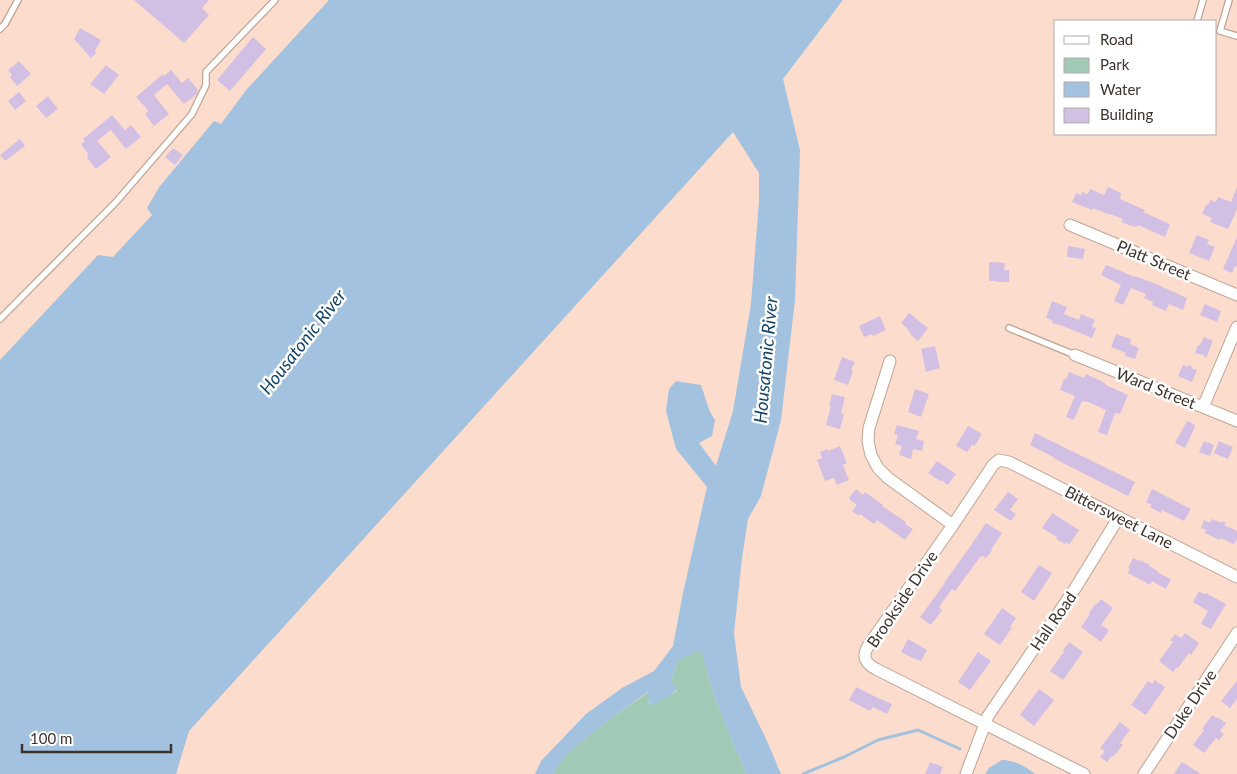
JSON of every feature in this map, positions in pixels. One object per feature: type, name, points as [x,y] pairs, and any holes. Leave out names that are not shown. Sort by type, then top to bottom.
[{"type":"street","name":"Platt Street","points":[[1070,225],[1237,294]]},
{"type":"street","points":[[1203,407],[1237,327]]},
{"type":"street","name":"Ward Street","points":[[1075,355],[1237,422]]},
{"type":"street","points":[[890,361],[869,428],[868,441],[871,455],[878,468],[888,478],[953,525]]},
{"type":"street","name":"Brookside Drive","points":[[999,460],[990,468],[953,525],[868,646],[864,657],[872,667],[1084,774]]},
{"type":"street","name":"Bittersweet Lane","points":[[999,460],[1009,462],[1119,516],[1237,577]]},
{"type":"street","name":"Hall Road","points":[[966,774],[988,716],[1076,587],[1119,516]]},
{"type":"street","name":"Duke Drive","points":[[1144,774],[1237,633]]},
{"type":"lane","points":[[0,29],[5,24],[18,0]]},
{"type":"lane","points":[[0,319],[116,202],[192,114],[206,85],[206,72],[275,0]]},
{"type":"lane","points":[[1197,20],[1204,0]]},
{"type":"lane","points":[[1229,0],[1218,31],[1237,36]]},
{"type":"lane","points":[[1010,328],[1075,355]]},
{"type":"green space","points":[[701,649],[713,693],[747,774],[552,774],[570,751],[611,718],[649,692],[649,705],[677,691],[671,681],[678,660]]},
{"type":"water","name":"Housatonic River","points":[[329,0],[843,0],[783,79],[800,150],[795,300],[781,420],[761,496],[748,519],[734,633],[741,687],[781,774],[747,774],[713,693],[701,650],[678,660],[671,681],[677,690],[650,706],[648,692],[611,718],[570,751],[552,774],[535,774],[541,761],[586,714],[622,688],[654,671],[673,646],[707,487],[676,449],[666,411],[669,389],[676,381],[701,385],[710,412],[715,420],[712,436],[699,443],[716,466],[733,411],[751,304],[759,201],[759,173],[733,132],[189,731],[176,774],[0,774],[0,360],[98,255],[113,257],[152,215],[147,208],[160,186],[214,121],[221,124],[247,89]]},
{"type":"water","points":[[1002,760],[1019,764],[1035,774],[985,774],[989,768]]},
{"type":"building","points":[[134,0],[209,0],[202,8],[209,15],[184,43]]},
{"type":"building","points":[[80,28],[101,40],[95,51],[96,53],[91,58],[74,39]]},
{"type":"building","points":[[253,37],[266,49],[230,91],[217,80]]},
{"type":"building","points":[[19,61],[31,74],[17,86],[10,77],[12,75],[8,70]]},
{"type":"building","points":[[106,65],[119,75],[104,94],[90,84]]},
{"type":"building","points":[[171,70],[182,83],[188,78],[198,90],[197,94],[184,104],[167,84],[154,95],[169,114],[154,126],[145,114],[148,111],[147,109],[136,97],[163,74],[164,76]]},
{"type":"building","points":[[19,92],[26,101],[15,110],[8,101]]},
{"type":"building","points":[[48,96],[58,109],[46,118],[36,106]]},
{"type":"building","points":[[112,115],[125,130],[131,125],[141,137],[126,149],[111,130],[97,141],[111,157],[96,169],[87,158],[88,153],[81,145],[85,141],[83,139]]},
{"type":"building","points":[[20,139],[25,146],[5,161],[0,155]]},
{"type":"building","points":[[173,148],[183,155],[175,165],[165,157]]},
{"type":"building","points":[[1108,187],[1121,193],[1120,199],[1170,224],[1165,237],[1138,225],[1137,227],[1121,222],[1123,219],[1110,214],[1093,208],[1092,210],[1072,202],[1076,193],[1081,195],[1082,192],[1088,194],[1090,189],[1104,195]]},
{"type":"building","points":[[1237,187],[1237,209],[1228,229],[1210,222],[1212,218],[1202,214],[1210,200],[1216,202],[1218,197],[1231,202]]},
{"type":"building","points":[[1197,235],[1209,240],[1207,244],[1215,247],[1209,261],[1189,253]]},
{"type":"building","points":[[1237,237],[1237,267],[1235,266],[1232,273],[1223,269]]},
{"type":"building","points":[[1068,246],[1085,249],[1083,259],[1067,257]]},
{"type":"building","points":[[989,262],[1005,263],[1004,270],[1009,270],[1009,282],[989,281]]},
{"type":"building","points":[[1106,265],[1187,298],[1183,310],[1169,304],[1166,311],[1152,305],[1153,302],[1144,298],[1146,294],[1131,288],[1123,305],[1114,301],[1121,285],[1101,275]]},
{"type":"building","points":[[1052,301],[1067,307],[1064,314],[1079,320],[1081,314],[1095,320],[1092,327],[1096,328],[1092,338],[1052,323],[1053,321],[1046,318]]},
{"type":"building","points":[[1205,304],[1221,311],[1217,322],[1200,315]]},
{"type":"building","points":[[909,313],[928,328],[918,341],[901,323]]},
{"type":"building","points":[[880,316],[886,330],[873,336],[872,334],[864,337],[859,326]]},
{"type":"building","points":[[1116,334],[1131,339],[1130,344],[1139,348],[1135,359],[1125,356],[1126,353],[1111,347]]},
{"type":"building","points":[[1204,337],[1213,341],[1206,358],[1195,353]]},
{"type":"building","points":[[935,346],[940,368],[926,372],[921,349]]},
{"type":"building","points":[[842,357],[855,362],[848,385],[834,380]]},
{"type":"building","points":[[1189,364],[1193,369],[1197,370],[1192,382],[1178,376],[1183,365],[1188,367]]},
{"type":"building","points":[[1069,372],[1084,378],[1086,374],[1128,395],[1120,414],[1115,413],[1107,435],[1098,432],[1106,410],[1086,401],[1082,401],[1074,420],[1066,417],[1075,396],[1060,390]]},
{"type":"building","points":[[915,389],[929,394],[921,417],[908,412]]},
{"type":"building","points":[[832,394],[845,397],[841,413],[844,414],[840,429],[826,425]]},
{"type":"building","points":[[1187,421],[1195,425],[1185,448],[1175,443]]},
{"type":"building","points":[[897,425],[919,431],[916,439],[924,441],[922,451],[913,449],[911,459],[899,455],[902,446],[895,444],[898,435],[894,434]]},
{"type":"building","points":[[968,426],[982,434],[974,446],[972,445],[967,452],[956,446]]},
{"type":"building","points":[[1035,433],[1135,482],[1128,496],[1030,445]]},
{"type":"building","points":[[1204,441],[1214,445],[1210,456],[1199,452]]},
{"type":"building","points":[[1219,441],[1233,447],[1228,459],[1214,453]]},
{"type":"building","points":[[840,446],[847,463],[843,465],[849,480],[837,485],[834,478],[825,481],[817,460],[822,458],[820,452]]},
{"type":"building","points":[[937,461],[956,474],[948,485],[928,473]]},
{"type":"building","points":[[856,489],[863,495],[865,492],[913,529],[905,540],[877,520],[874,524],[852,511],[857,505],[849,498]]},
{"type":"building","points":[[1152,489],[1191,509],[1184,521],[1162,510],[1161,513],[1150,507],[1152,505],[1146,502]]},
{"type":"building","points":[[1008,492],[1018,499],[1010,510],[1016,514],[1011,521],[994,510]]},
{"type":"building","points":[[1052,513],[1079,530],[1069,545],[1056,539],[1057,537],[1042,528]]},
{"type":"building","points":[[1212,519],[1226,522],[1224,525],[1237,531],[1237,539],[1234,544],[1220,538],[1219,540],[1205,533],[1206,530],[1201,528],[1204,520],[1210,523]]},
{"type":"building","points":[[986,523],[1002,533],[986,558],[981,556],[955,591],[952,589],[939,607],[942,610],[931,625],[920,617]]},
{"type":"building","points":[[1133,558],[1150,565],[1157,572],[1171,579],[1166,589],[1152,581],[1150,585],[1128,573],[1130,569],[1128,568]]},
{"type":"building","points":[[1039,565],[1052,573],[1034,601],[1021,592]]},
{"type":"building","points":[[1199,591],[1226,604],[1211,629],[1201,624],[1208,611],[1193,602]]},
{"type":"building","points":[[1101,599],[1113,608],[1101,625],[1109,630],[1101,642],[1081,627],[1096,603]]},
{"type":"building","points":[[1002,608],[1016,618],[1010,627],[1012,628],[1000,645],[984,634]]},
{"type":"building","points":[[1185,633],[1199,643],[1191,655],[1189,653],[1173,672],[1159,661],[1173,642],[1170,640],[1175,634],[1181,638]]},
{"type":"building","points":[[908,639],[927,650],[921,661],[901,652]]},
{"type":"building","points":[[1069,642],[1083,652],[1063,680],[1050,671]]},
{"type":"building","points":[[978,652],[991,661],[970,690],[958,682]]},
{"type":"building","points":[[1155,680],[1165,687],[1146,715],[1131,705],[1148,681],[1152,684]]},
{"type":"building","points":[[1237,681],[1237,699],[1230,708],[1221,701]]},
{"type":"building","points":[[856,687],[892,704],[887,714],[873,707],[870,711],[849,700]]},
{"type":"building","points":[[1039,689],[1054,700],[1034,726],[1020,715]]},
{"type":"building","points":[[1212,715],[1226,723],[1220,731],[1224,734],[1219,740],[1216,738],[1204,753],[1193,745]]},
{"type":"building","points":[[1120,722],[1130,730],[1120,743],[1123,745],[1107,762],[1100,757],[1105,751],[1100,748]]},
{"type":"building","points":[[930,762],[943,767],[940,774],[925,774]]},
{"type":"building","points":[[1182,762],[1201,774],[1174,774]]},
{"type":"waterway","points":[[803,774],[878,740],[918,730],[960,749]]}]
